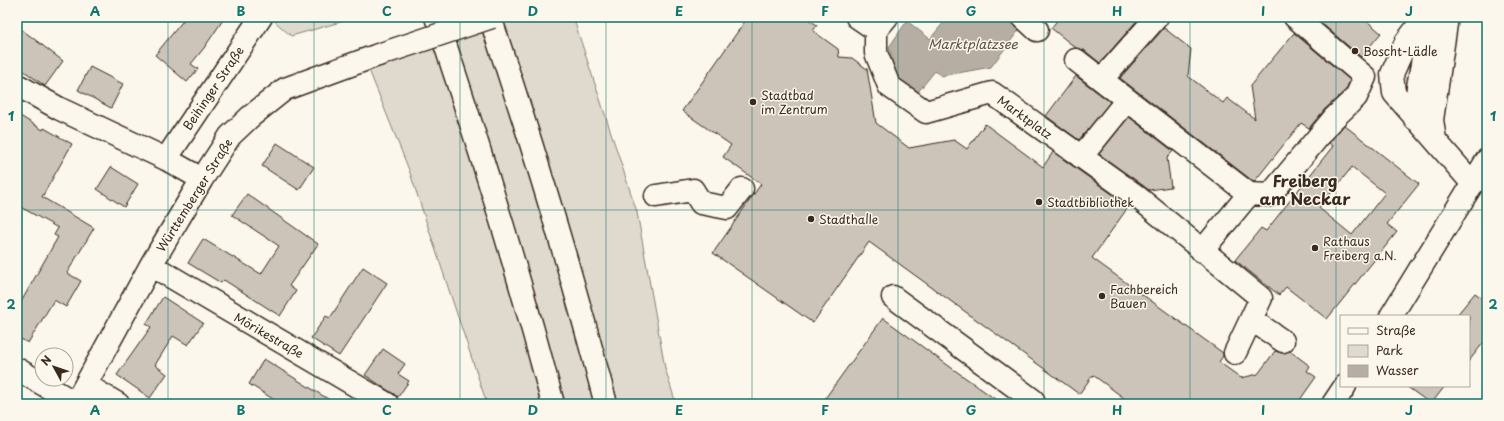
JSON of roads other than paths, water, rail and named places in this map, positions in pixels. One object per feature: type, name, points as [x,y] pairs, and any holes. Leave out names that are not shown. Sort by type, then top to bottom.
[{"type":"main road","name":"Beihinger Straße","points":[[166,159],[261,17]]},
{"type":"main road","points":[[436,17],[471,119],[532,324],[553,404]]},
{"type":"main road","points":[[491,17],[582,311],[606,404]]},
{"type":"main road","name":"Württemberger Straße","points":[[75,404],[151,265],[202,179],[230,136],[250,116],[285,89],[378,55],[491,17]]},
{"type":"main road","name":"Marktplatz","points":[[857,17],[881,24],[876,53],[889,86],[926,112],[992,93],[1135,195],[1261,298],[1252,320],[1235,353]]},
{"type":"main road","points":[[1102,79],[1157,17]]},
{"type":"main road","points":[[1076,60],[1249,194],[1270,195],[1334,118],[1356,97],[1365,77],[1295,17]]},
{"type":"main road","points":[[1425,17],[1406,42],[1392,74],[1394,93],[1473,184]]},
{"type":"main road","points":[[1415,119],[1418,87],[1430,17]]},
{"type":"main road","points":[[1435,140],[1432,120],[1447,17]]},
{"type":"main road","points":[[17,86],[60,109],[166,159],[202,179]]},
{"type":"main road","points":[[1081,157],[1127,100]]},
{"type":"main road","points":[[1392,315],[1487,160]]},
{"type":"main road","points":[[656,196],[694,190],[701,203],[727,208],[742,189]]},
{"type":"main road","points":[[1202,251],[1249,194]]},
{"type":"main road","name":"Mörikestraße","points":[[151,265],[387,404]]},
{"type":"main road","points":[[893,297],[1033,400],[1030,404]]},
{"type":"main road","points":[[1252,320],[1283,341]]},
{"type":"main road","points":[[17,369],[75,404]]},
{"type":"main road","points":[[86,385],[118,404]]},
{"type":"main road","points":[[1333,404],[1344,387]]},
{"type":"water","name":"Marktplatzsee","points":[[948,17],[957,20],[969,17],[1003,17],[1019,30],[991,67],[941,76],[935,71],[914,97],[897,84],[889,47],[907,21],[930,39]]},
{"type":"place","name":"Boscht-Lädle","points":[[1355,51]]},
{"type":"place","name":"Stadtbad im Zentrum","points":[[753,102]]},
{"type":"place","name":"Stadtbibliothek","points":[[1039,202]]},
{"type":"place","name":"Stadthalle","points":[[811,219]]},
{"type":"place","name":"Rathaus Freiberg a.N.","points":[[1315,248]]},
{"type":"place","name":"Fachbereich Bauen","points":[[1102,296]]},
{"type":"district","name":"Freiberg am Neckar","points":[[1305,189]]}]
